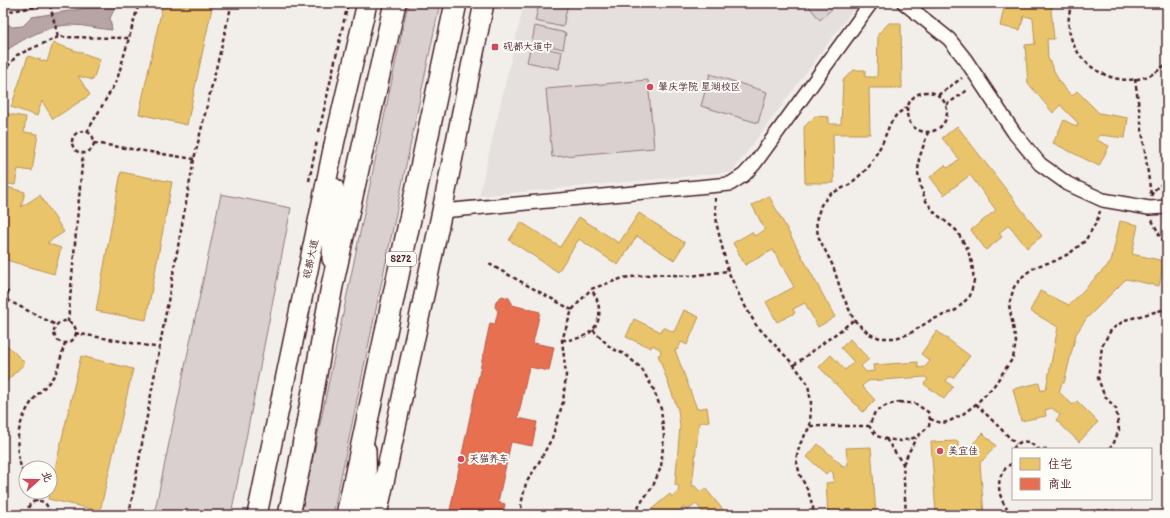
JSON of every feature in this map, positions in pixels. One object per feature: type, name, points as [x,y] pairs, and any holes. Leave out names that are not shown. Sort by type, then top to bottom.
[{"type":"main road","points":[[289,515],[332,286],[395,3]]},
{"type":"main road","name":"S272","points":[[347,515],[456,3]]},
{"type":"street","name":"砚都大道","points":[[257,515],[335,140],[367,3]]},
{"type":"street","points":[[376,515],[442,211],[484,3]]},
{"type":"street","points":[[442,211],[730,184],[744,175],[754,163],[871,3]]},
{"type":"street","points":[[904,3],[949,39],[1015,134],[1040,164],[1068,184],[1103,200],[1150,202],[1167,207]]},
{"type":"street","points":[[332,286],[335,140]]},
{"type":"street","points":[[365,430],[367,515]]},
{"type":"street","points":[[278,515],[299,468]]},
{"type":"path","points":[[3,12],[58,3]]},
{"type":"path","points":[[87,132],[117,80],[138,3]]},
{"type":"path","points":[[129,515],[194,159],[232,3]]},
{"type":"path","points":[[1072,3],[1068,19],[1072,41],[1083,60],[1098,72],[1108,77],[1118,79],[1135,79],[1157,72],[1167,63]]},
{"type":"path","points":[[50,5],[58,37]]},
{"type":"path","points":[[3,72],[17,55],[58,37],[129,38]]},
{"type":"path","points":[[938,95],[976,76]]},
{"type":"path","points":[[946,105],[976,76]]},
{"type":"path","points":[[1135,79],[1152,222],[1161,238],[1167,243]]},
{"type":"path","points":[[926,92],[938,95],[946,105],[947,111],[944,123],[934,130],[928,132],[916,129],[908,119],[907,113],[910,101],[920,94],[926,92]]},
{"type":"path","points":[[908,107],[897,114],[893,119],[882,144],[868,168],[848,185],[830,194],[822,205],[816,221],[818,236],[833,266],[842,294],[854,320],[869,334],[880,338],[895,338],[909,334],[931,320],[956,310],[970,296],[974,281],[972,263],[967,248],[956,230],[935,213],[926,201],[921,188],[918,174],[920,160],[928,132]]},
{"type":"path","points":[[82,131],[91,135],[94,143],[88,152],[83,153],[78,152],[75,149],[72,140],[74,136],[82,131]]},
{"type":"path","points":[[94,143],[194,159]]},
{"type":"path","points":[[68,322],[83,153]]},
{"type":"path","points":[[1150,202],[1154,190],[1160,184],[1167,182]]},
{"type":"path","points":[[714,186],[717,226],[728,271],[740,299],[756,325],[794,364],[808,384],[811,402],[810,426],[800,444],[796,459],[800,475],[813,506],[813,515]]},
{"type":"path","points":[[930,419],[941,423],[948,422],[963,414],[976,404],[993,387],[1013,358],[1016,342],[1009,305],[1014,287],[1025,274],[1037,266],[1055,261],[1070,254],[1085,241],[1097,221],[1103,200]]},
{"type":"path","points":[[489,264],[572,310]]},
{"type":"path","points":[[523,515],[521,505],[526,483],[552,438],[563,402],[566,375],[562,340],[572,310],[591,289],[623,278],[655,274],[690,276],[728,271]]},
{"type":"path","points":[[3,285],[8,291],[7,300],[3,304]]},
{"type":"path","points":[[562,340],[572,340],[584,337],[593,330],[597,324],[600,314],[597,300],[591,289]]},
{"type":"path","points":[[7,300],[56,325]]},
{"type":"path","points":[[1110,448],[1114,445],[1119,430],[1116,409],[1104,395],[1098,378],[1102,346],[1111,330],[1125,320],[1162,310],[1167,306]]},
{"type":"path","points":[[794,364],[854,320]]},
{"type":"path","points":[[64,321],[68,322],[75,328],[74,338],[65,343],[60,342],[56,339],[54,334],[56,325],[64,321]]},
{"type":"path","points":[[593,330],[611,348],[626,356],[641,368],[653,388],[661,409],[664,436],[661,467],[653,486],[634,515]]},
{"type":"path","points":[[75,333],[160,348]]},
{"type":"path","points":[[20,460],[16,446],[21,421],[31,402],[56,372],[65,343]]},
{"type":"path","points":[[869,426],[875,412],[887,405],[900,402],[916,404],[928,412],[930,419],[929,426],[917,437],[903,464],[906,515]]},
{"type":"path","points":[[976,404],[1016,444]]},
{"type":"path","points":[[810,426],[869,426]]},
{"type":"path","points":[[869,426],[877,436],[886,439],[901,441],[917,437]]},
{"type":"path","points":[[886,439],[903,464]]},
{"type":"path","points":[[1014,448],[1016,444],[1025,441],[1030,442],[1035,448]]},
{"type":"path","points":[[1012,464],[1002,473],[998,488],[1003,504],[1013,515]]},
{"type":"path","points":[[28,515],[27,509],[29,505],[37,501],[42,501],[46,504],[48,514],[61,515]]},
{"type":"path","points":[[1077,515],[1085,512],[1121,511],[1134,515]]},
{"type":"shaded area","points":[[408,3],[440,3],[333,515],[301,515]]},
{"type":"shaded area","name":"肇庆学院 星湖校区","points":[[524,3],[858,3],[732,172],[479,196]]},
{"type":"shaded area","points":[[539,3],[568,3],[563,27],[535,21]]},
{"type":"shaded area","points":[[838,3],[820,20],[807,4]]},
{"type":"shaded area","points":[[87,8],[115,8],[110,18],[112,30],[76,25],[53,27],[27,38],[3,53],[3,21],[12,27],[23,26],[32,17]]},
{"type":"shaded area","points":[[535,26],[566,33],[563,49],[532,42]]},
{"type":"shaded area","points":[[531,45],[562,52],[559,69],[527,62]]},
{"type":"shaded area","points":[[710,74],[767,92],[758,123],[701,106]]},
{"type":"shaded area","points":[[648,80],[654,148],[552,157],[546,89]]},
{"type":"shaded area","points":[[221,194],[291,208],[231,515],[154,515]]},
{"type":"building: 住宅","points":[[163,3],[213,3],[187,125],[139,114]]},
{"type":"building: 住宅","points":[[1005,3],[1055,3],[1051,10],[1054,39],[1047,39],[1048,58],[1060,83],[1072,96],[1077,91],[1099,113],[1128,118],[1125,138],[1100,135],[1097,140],[1109,146],[1099,166],[1053,143],[1064,120],[1077,127],[1078,123],[1060,105],[1053,113],[1028,83],[1025,45],[1035,44],[1033,18],[1024,16],[1020,30],[1000,26]]},
{"type":"building: 住宅","points":[[889,23],[901,23],[902,88],[869,88],[870,134],[833,134],[834,183],[805,183],[804,127],[815,116],[829,117],[829,124],[841,124],[843,80],[854,70],[865,70],[865,77],[877,77],[878,34]]},
{"type":"building: 住宅","points":[[53,43],[100,59],[93,80],[78,76],[90,95],[53,119],[42,101],[37,116],[11,107],[28,56],[47,62]]},
{"type":"building: 住宅","points":[[3,113],[26,117],[24,132],[38,134],[32,171],[18,169],[15,185],[3,183]]},
{"type":"building: 住宅","points":[[957,126],[1042,236],[1027,248],[1009,225],[999,233],[1002,237],[986,250],[971,230],[996,210],[970,175],[944,195],[930,177],[945,165],[948,168],[959,159],[942,138]]},
{"type":"building: 住宅","points":[[121,172],[172,182],[146,320],[96,311]]},
{"type":"building: 住宅","points":[[3,186],[25,192],[21,207],[40,195],[64,232],[47,243],[61,248],[54,274],[3,259],[7,239],[3,238]]},
{"type":"building: 住宅","points":[[769,196],[835,317],[818,327],[805,303],[793,309],[795,313],[777,322],[766,302],[794,287],[773,250],[745,265],[733,243],[752,232],[754,236],[765,230],[752,205]]},
{"type":"building: 住宅","points":[[639,213],[685,243],[674,260],[637,236],[618,265],[579,239],[558,272],[509,240],[521,222],[560,247],[579,217],[619,243]]},
{"type":"building: 住宅","points":[[1120,221],[1138,225],[1132,254],[1164,261],[1159,286],[1126,279],[1086,319],[1076,334],[1064,383],[1062,383],[1059,392],[1073,405],[1077,401],[1098,422],[1079,442],[1056,420],[1060,415],[1052,408],[1045,410],[1046,416],[1021,421],[1013,389],[1039,383],[1041,391],[1046,389],[1058,327],[1030,311],[1040,291],[1069,305],[1111,262]]},
{"type":"building: 住宅","points":[[684,310],[699,317],[687,345],[681,342],[678,349],[675,350],[697,409],[707,407],[709,421],[699,423],[692,486],[695,486],[700,492],[705,488],[724,511],[719,515],[705,515],[696,504],[687,511],[684,507],[674,515],[651,515],[648,512],[670,494],[672,497],[678,492],[679,486],[675,485],[680,426],[678,410],[658,355],[661,354],[660,349],[652,345],[651,348],[626,337],[634,319],[661,332],[663,327],[674,332]]},
{"type":"building: 住宅","points":[[937,331],[970,356],[953,378],[950,376],[946,381],[953,387],[944,399],[924,384],[928,379],[925,377],[868,381],[862,386],[875,400],[863,412],[819,367],[831,355],[845,370],[854,362],[841,348],[850,339],[869,359],[861,366],[866,372],[874,371],[873,365],[918,362],[918,368],[925,367],[930,361],[921,354]]},
{"type":"building: 住宅","points":[[3,341],[25,363],[3,385]]},
{"type":"building: 住宅","points":[[81,356],[133,369],[100,511],[52,500],[58,500],[57,460]]},
{"type":"building: 住宅","points":[[983,433],[996,446],[980,463],[984,515],[936,515],[931,442],[958,441],[958,450],[968,449]]},
{"type":"building: 住宅","points":[[818,444],[841,464],[842,467],[848,466],[846,448],[871,447],[876,515],[828,515],[826,483],[834,482],[833,473],[830,470],[826,474],[807,457]]},
{"type":"building: 商业","points":[[502,296],[509,298],[512,305],[540,312],[533,343],[554,347],[549,371],[529,367],[518,418],[537,422],[532,446],[511,442],[498,502],[505,504],[503,515],[449,515],[490,323],[495,324],[498,311],[495,307],[496,301]]},
{"type":"place","name":"砚都大道中","points":[[495,47]]},
{"type":"place","name":"肇庆学院 星湖校区","points":[[650,87]]},
{"type":"place","name":"美宜佳","points":[[940,451]]},
{"type":"place","name":"天猫养车","points":[[461,459]]}]
